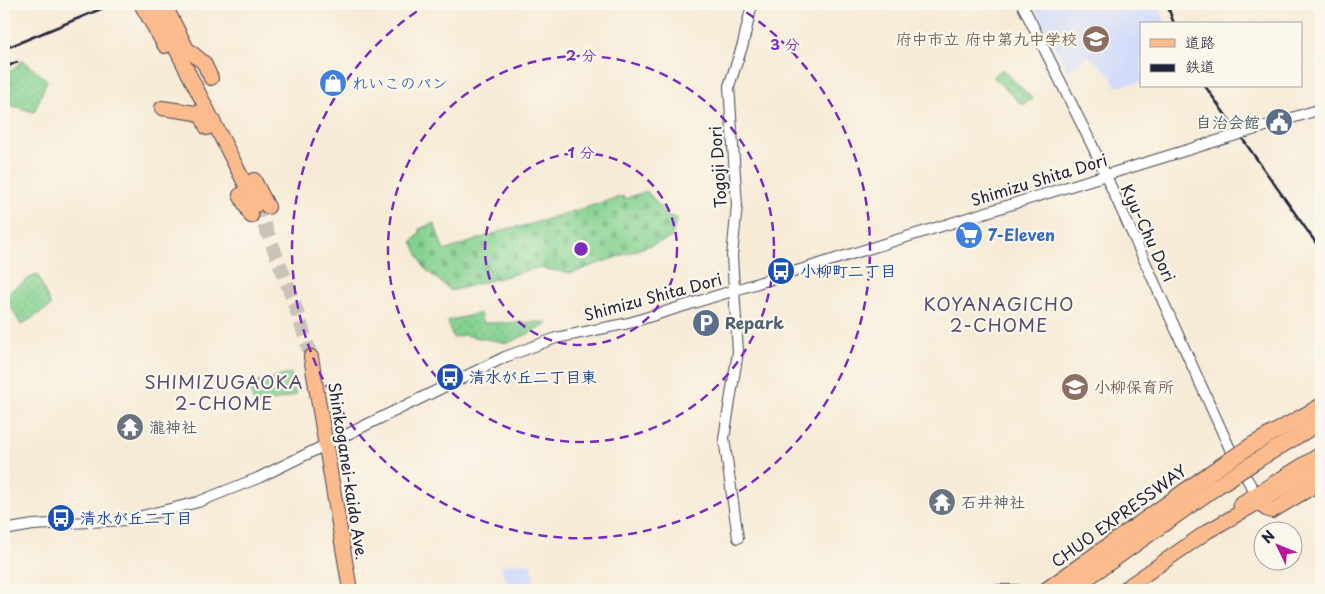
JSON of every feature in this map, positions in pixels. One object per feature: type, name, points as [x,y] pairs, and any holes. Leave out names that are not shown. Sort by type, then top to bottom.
[{"type":"highway","name":"CHUO EXPRESSWAY","points":[[1046,590],[1213,471],[1252,445],[1321,406]]},
{"type":"highway","name":"CHUO EXPRESSWAY","points":[[1070,590],[1219,485],[1321,422]]},
{"type":"main road","points":[[141,4],[174,64],[191,79]]},
{"type":"main road","points":[[153,4],[258,210],[202,117],[196,113],[162,108]]},
{"type":"main road","points":[[164,4],[186,49],[204,63],[211,78]]},
{"type":"main road","name":"Shinkoganei-kaido Ave.","points":[[311,357],[350,590]]},
{"type":"main road","points":[[1258,498],[1321,454]]},
{"type":"main road","points":[[1124,590],[1190,546],[1205,527],[1321,467]]},
{"type":"main road","points":[[1258,498],[1266,510],[1272,511],[1321,482]]},
{"type":"street","name":"Togoji Dori","points":[[738,538],[724,438],[738,352],[732,256],[737,205],[729,86],[743,44],[752,4]]},
{"type":"street","name":"Kyu-Chu Dori","points":[[1022,4],[1105,175],[1230,449]]},
{"type":"street","name":"Shimizu Shita Dori","points":[[4,530],[34,525],[126,520],[184,506],[245,484],[505,357],[541,342],[629,323],[1321,109]]},
{"type":"street","points":[[1247,479],[1258,498]]},
{"type":"street","points":[[998,590],[1016,590]]},
{"type":"shaded area","name":"府中市立 府中第九中学校","points":[[1033,4],[1158,4],[1165,22],[1140,22],[1140,82],[1115,87],[1111,75],[1087,55],[1068,73]]},
{"type":"shaded area","points":[[512,563],[532,564],[535,590],[497,590],[507,582],[501,568],[503,565]]},
{"type":"green space","points":[[23,60],[47,80],[33,112],[4,103],[11,91],[4,87],[4,77]]},
{"type":"green space","points":[[1002,69],[1033,99],[1022,105],[993,77]]},
{"type":"green space","points":[[647,191],[668,216],[677,218],[671,238],[572,273],[537,268],[451,291],[424,268],[412,241],[420,233],[419,229],[434,223],[444,251],[510,228],[524,226],[623,196],[624,199]]},
{"type":"green space","points":[[36,274],[51,306],[21,325],[4,295]]},
{"type":"green space","points":[[480,313],[483,323],[547,322],[547,325],[508,343],[463,335],[453,338],[447,321]]},
{"type":"green space","points":[[291,373],[296,395],[255,406],[248,385]]},
{"type":"tunnel","points":[[256,205],[286,280],[311,357]]},
{"type":"railway","points":[[4,49],[113,4]]},
{"type":"railway","points":[[1167,4],[1173,22]]},
{"type":"railway","points":[[4,68],[17,62]]},
{"type":"railway","points":[[1206,88],[1321,250]]},
{"type":"place","name":"府中市立 府中第九中学校","points":[[1096,39]]},
{"type":"place","name":"れいこのパン","points":[[333,83]]},
{"type":"place","name":"自治会館","points":[[1279,122]]},
{"type":"place","name":"7-Eleven","points":[[969,235]]},
{"type":"place","name":"小柳町二丁目","points":[[781,271]]},
{"type":"place","name":"Repark","points":[[706,323]]},
{"type":"place","name":"清水が丘二丁目東","points":[[450,377]]},
{"type":"place","name":"小柳保育所","points":[[1075,387]]},
{"type":"place","name":"瀧神社","points":[[130,427]]},
{"type":"place","name":"石井神社","points":[[942,502]]},
{"type":"place","name":"清水が丘二丁目","points":[[61,518]]},
{"type":"district","name":"KOYANAGICHO 2-CHOME","points":[[999,315]]},
{"type":"district","name":"SHIMIZUGAOKA 2-CHOME","points":[[224,393]]}]
